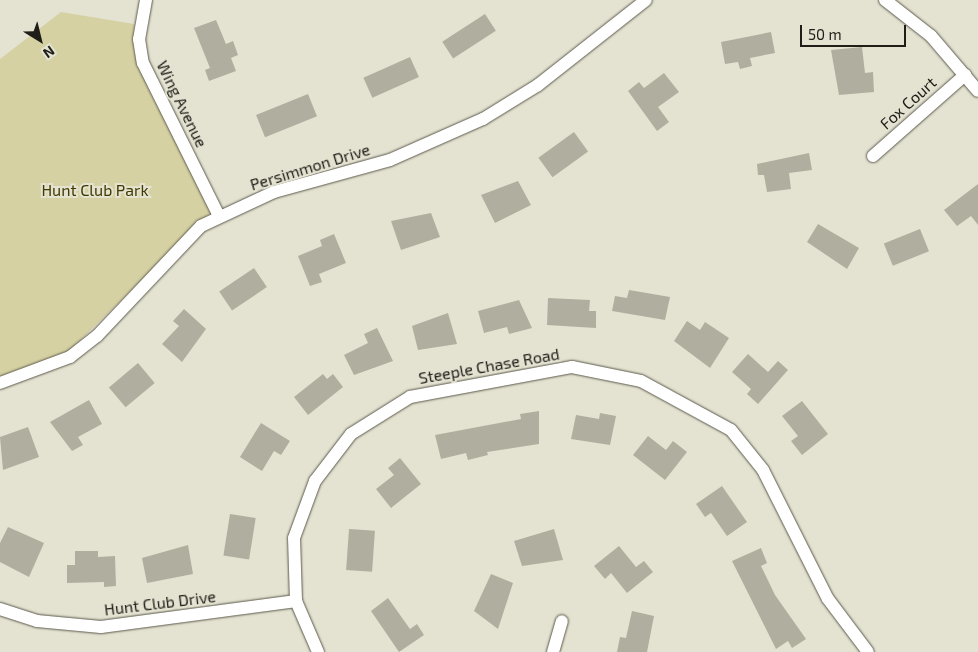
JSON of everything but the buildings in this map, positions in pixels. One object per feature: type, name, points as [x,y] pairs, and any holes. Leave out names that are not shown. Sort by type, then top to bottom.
[{"type":"street","name":"Wing Avenue","points":[[146,0],[139,39],[143,63],[219,216]]},
{"type":"street","name":"Persimmon Drive","points":[[0,383],[70,357],[97,336],[201,226],[274,192],[399,156],[483,119],[538,85],[646,0]]},
{"type":"street","points":[[885,0],[931,36],[978,91]]},
{"type":"street","name":"Fox Court","points":[[873,156],[965,74]]},
{"type":"street","name":"Steeple Chase Road","points":[[296,600],[294,538],[303,509],[320,473],[350,434],[410,397],[572,367],[642,381],[731,430],[763,470],[828,599],[868,652]]},
{"type":"street","points":[[296,600],[318,652]]},
{"type":"street","name":"Hunt Club Drive","points":[[0,609],[37,621],[101,627],[296,600]]},
{"type":"street","points":[[553,652],[562,621]]},
{"type":"green space","name":"Hunt Club Park","points":[[61,12],[134,24],[136,56],[211,212],[66,354],[0,378],[0,59]]}]
